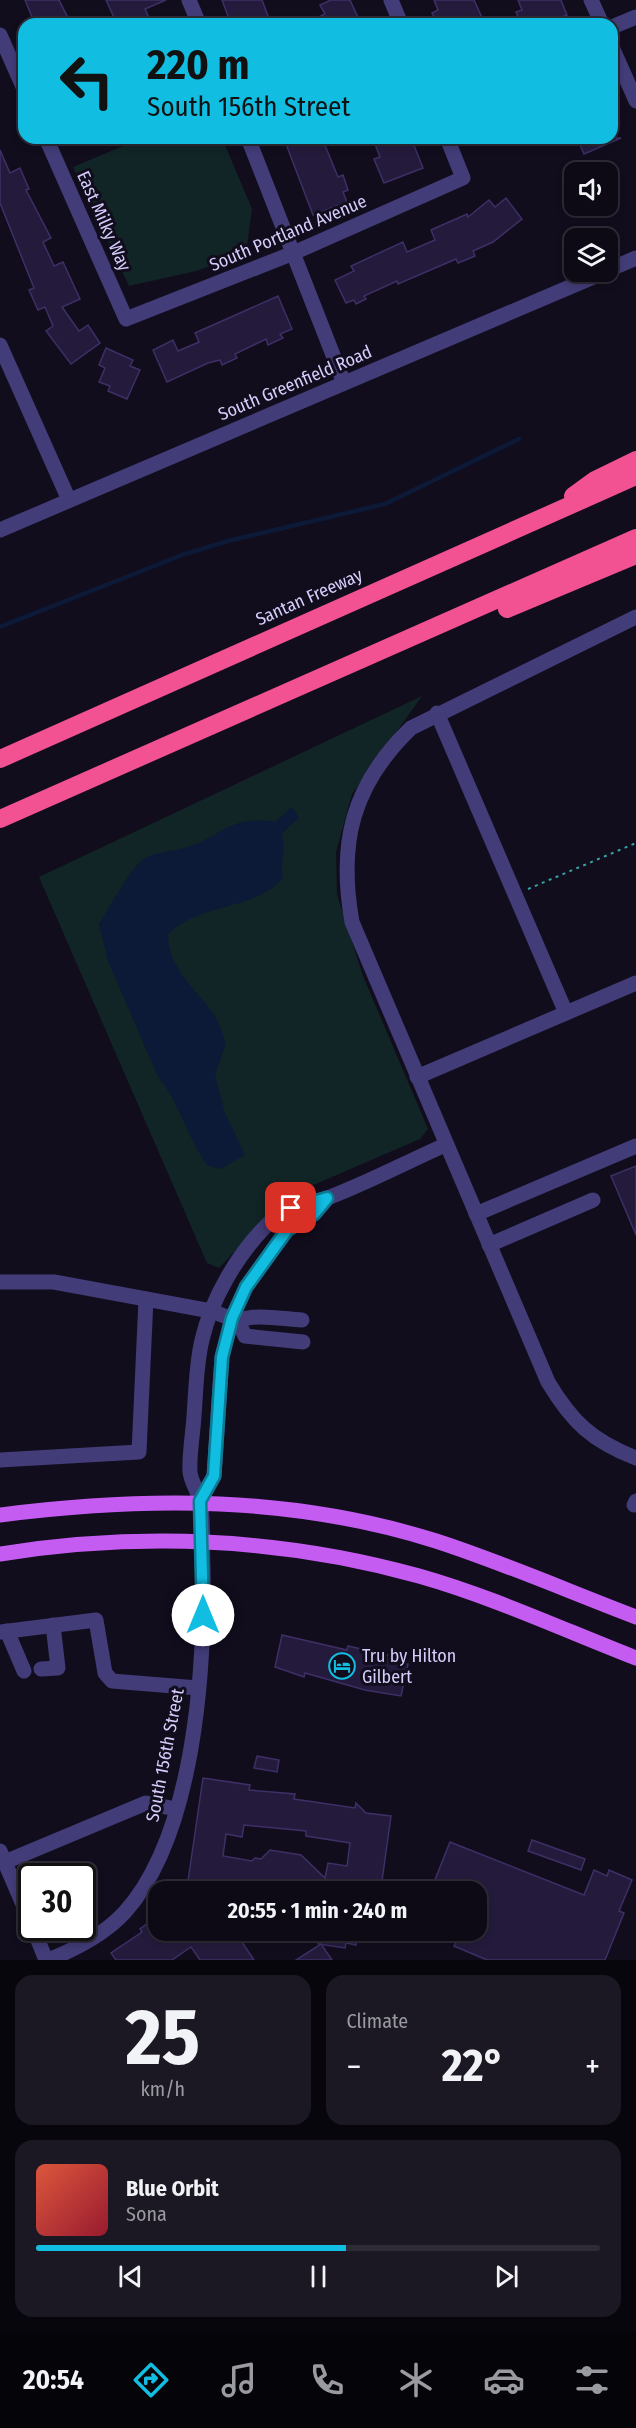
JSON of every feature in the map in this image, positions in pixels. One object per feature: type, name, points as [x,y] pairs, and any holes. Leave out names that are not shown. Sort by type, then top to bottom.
[{"type":"highway","points":[[546,516],[595,480],[636,460]]},
{"type":"highway","name":"Santan Freeway","points":[[0,759],[636,476]]},
{"type":"highway","points":[[0,819],[636,538]]},
{"type":"highway","points":[[312,683],[544,594],[636,555]]},
{"type":"main road","points":[[0,1515],[64,1507],[200,1501],[284,1509],[356,1521],[436,1541],[636,1617]]},
{"type":"main road","points":[[0,1554],[82,1544],[201,1541],[247,1544],[322,1554],[420,1576],[515,1610],[636,1658]]},
{"type":"street","points":[[189,0],[196,18]]},
{"type":"street","points":[[392,0],[399,18]]},
{"type":"street","points":[[591,0],[599,18]]},
{"type":"street","points":[[618,24],[636,17]]},
{"type":"street","points":[[0,35],[18,76]]},
{"type":"street","points":[[618,60],[636,101]]},
{"type":"street","name":"East Milky Way","points":[[49,144],[126,320]]},
{"type":"street","points":[[251,144],[265,177],[291,254],[344,383]]},
{"type":"street","name":"South Portland Avenue","points":[[126,320],[291,254],[463,178],[449,144]]},
{"type":"street","name":"South Greenfield Road","points":[[618,266],[636,258]]},
{"type":"street","name":"South Greenfield Road","points":[[0,530],[580,282]]},
{"type":"street","points":[[0,345],[69,500]]},
{"type":"street","points":[[636,617],[437,713],[411,728],[382,757],[360,800],[346,849],[348,899],[352,922],[445,1145],[548,1382],[580,1427],[608,1447],[636,1458]]},
{"type":"street","points":[[437,713],[566,1013]]},
{"type":"street","points":[[417,1077],[636,983]]},
{"type":"street","name":"South 156th Street","points":[[47,1960],[72,1950],[100,1934],[134,1901],[160,1859],[176,1809],[190,1746],[198,1688],[203,1609],[200,1501],[190,1473],[198,1358],[211,1311],[233,1269],[266,1225],[291,1208],[327,1198],[445,1145]]},
{"type":"street","points":[[476,1214],[636,1146]]},
{"type":"street","name":"South 156th Street","points":[[200,1501],[214,1476],[222,1357],[246,1287],[287,1230],[314,1214],[327,1198]]},
{"type":"street","points":[[489,1245],[593,1200]]},
{"type":"street","points":[[0,1282],[54,1282],[211,1311],[235,1320],[250,1316],[302,1320]]},
{"type":"street","points":[[0,1460],[139,1452],[146,1299]]},
{"type":"street","points":[[266,1339],[269,1319]]},
{"type":"street","points":[[235,1320],[245,1336],[303,1342]]},
{"type":"street","points":[[24,1671],[3,1631],[96,1620],[105,1673],[112,1681],[198,1688]]},
{"type":"street","points":[[41,1669],[58,1668],[53,1625]]},
{"type":"street","points":[[18,1893],[2,1856],[146,1803],[176,1809]]},
{"type":"street","points":[[39,1941],[47,1960]]},
{"type":"path","points":[[525,891],[636,843]]},
{"type":"green space","points":[[128,144],[225,144],[252,209],[246,253],[196,271],[129,286],[73,167]]},
{"type":"green space","points":[[422,696],[352,794],[336,852],[337,895],[363,976],[428,1129],[420,1139],[288,1196],[219,1268],[207,1263],[39,877]]},
{"type":"water","points":[[292,807],[299,818],[281,834],[283,878],[271,889],[258,896],[196,916],[168,934],[172,957],[177,967],[213,1013],[226,1043],[215,1075],[225,1113],[245,1155],[220,1169],[207,1165],[165,1085],[157,1075],[108,961],[99,924],[130,875],[145,858],[188,847],[228,827],[248,821],[275,822]]},
{"type":"building","points":[[25,0],[59,0],[68,18],[32,18]]},
{"type":"building","points":[[106,0],[166,0],[145,9],[149,18],[114,18]]},
{"type":"building","points":[[222,0],[262,0],[269,18],[229,18]]},
{"type":"building","points":[[331,0],[350,0],[358,18],[317,18],[325,14],[320,5]]},
{"type":"building","points":[[434,0],[474,0],[482,18],[435,18],[432,13],[438,10]]},
{"type":"building","points":[[518,0],[561,0],[567,15],[559,18],[518,18],[516,12],[522,10]]},
{"type":"building","points":[[286,144],[324,144],[338,177],[343,175],[348,190],[343,192],[347,202],[313,215]]},
{"type":"building","points":[[375,144],[413,144],[423,168],[384,183],[374,159],[380,157]]},
{"type":"building","points":[[580,144],[607,144],[584,154]]},
{"type":"building","points":[[0,150],[10,173],[20,168],[29,189],[26,190],[51,238],[43,242],[54,266],[63,262],[80,299],[62,307],[79,331],[88,325],[100,343],[71,364],[46,331],[53,326],[45,307],[38,310],[29,290],[34,288],[0,203]]},
{"type":"building","points":[[506,198],[522,219],[493,242],[473,251],[475,256],[458,263],[456,259],[398,284],[397,281],[364,296],[366,299],[356,304],[354,300],[346,303],[335,280],[354,271],[351,266],[403,242],[407,252],[435,240],[431,230],[467,214],[468,217],[489,200],[495,207]]},
{"type":"building","points":[[278,296],[292,329],[280,334],[283,338],[268,345],[266,339],[235,354],[237,358],[222,365],[220,360],[208,363],[167,382],[153,350],[173,340],[178,351],[199,342],[195,333]]},
{"type":"building","points":[[106,348],[133,360],[130,366],[140,370],[127,399],[108,391],[110,386],[99,382],[105,368],[99,365]]},
{"type":"building","points":[[636,1166],[636,1235],[611,1176]]},
{"type":"building","name":"Tru by Hilton Gilbert","points":[[282,1635],[347,1650],[348,1646],[397,1657],[396,1662],[408,1664],[401,1696],[365,1690],[305,1673],[304,1677],[275,1667]]},
{"type":"building","points":[[257,1756],[279,1760],[277,1772],[254,1768]]},
{"type":"building","points":[[203,1778],[250,1785],[249,1790],[295,1794],[294,1799],[355,1808],[356,1803],[366,1813],[391,1816],[382,1881],[188,1881]],"holes":[[[244,1825],[306,1831],[306,1836],[350,1843],[347,1866],[328,1863],[325,1878],[301,1855],[270,1850],[261,1859],[255,1858],[252,1861],[223,1856],[226,1834],[242,1837]]]},
{"type":"building","points":[[532,1840],[585,1859],[581,1870],[528,1851]]},
{"type":"building","points":[[450,1842],[584,1895],[594,1870],[607,1876],[609,1870],[632,1880],[619,1911],[624,1913],[605,1960],[487,1960],[454,1946],[456,1942],[454,1941],[487,1941],[487,1881],[434,1881]]},
{"type":"building","points":[[148,1923],[148,1941],[241,1941],[254,1960],[200,1960],[191,1947],[172,1960],[116,1960],[111,1953],[142,1932],[140,1929]]},
{"type":"building","points":[[319,1941],[357,1941],[356,1945],[346,1943],[345,1948],[318,1944]]},
{"type":"building","points":[[321,1944],[332,1960],[296,1960]]},
{"type":"waterway","points":[[0,627],[182,555],[228,541],[385,504],[519,439]]},
{"type":"place","name":"Tru by Hilton Gilbert","points":[[342,1666]]},
{"type":"route","points":[[203,1615],[200,1501],[214,1476],[222,1357],[226,1336],[246,1287],[287,1230],[314,1214],[327,1198],[291,1208]]}]
